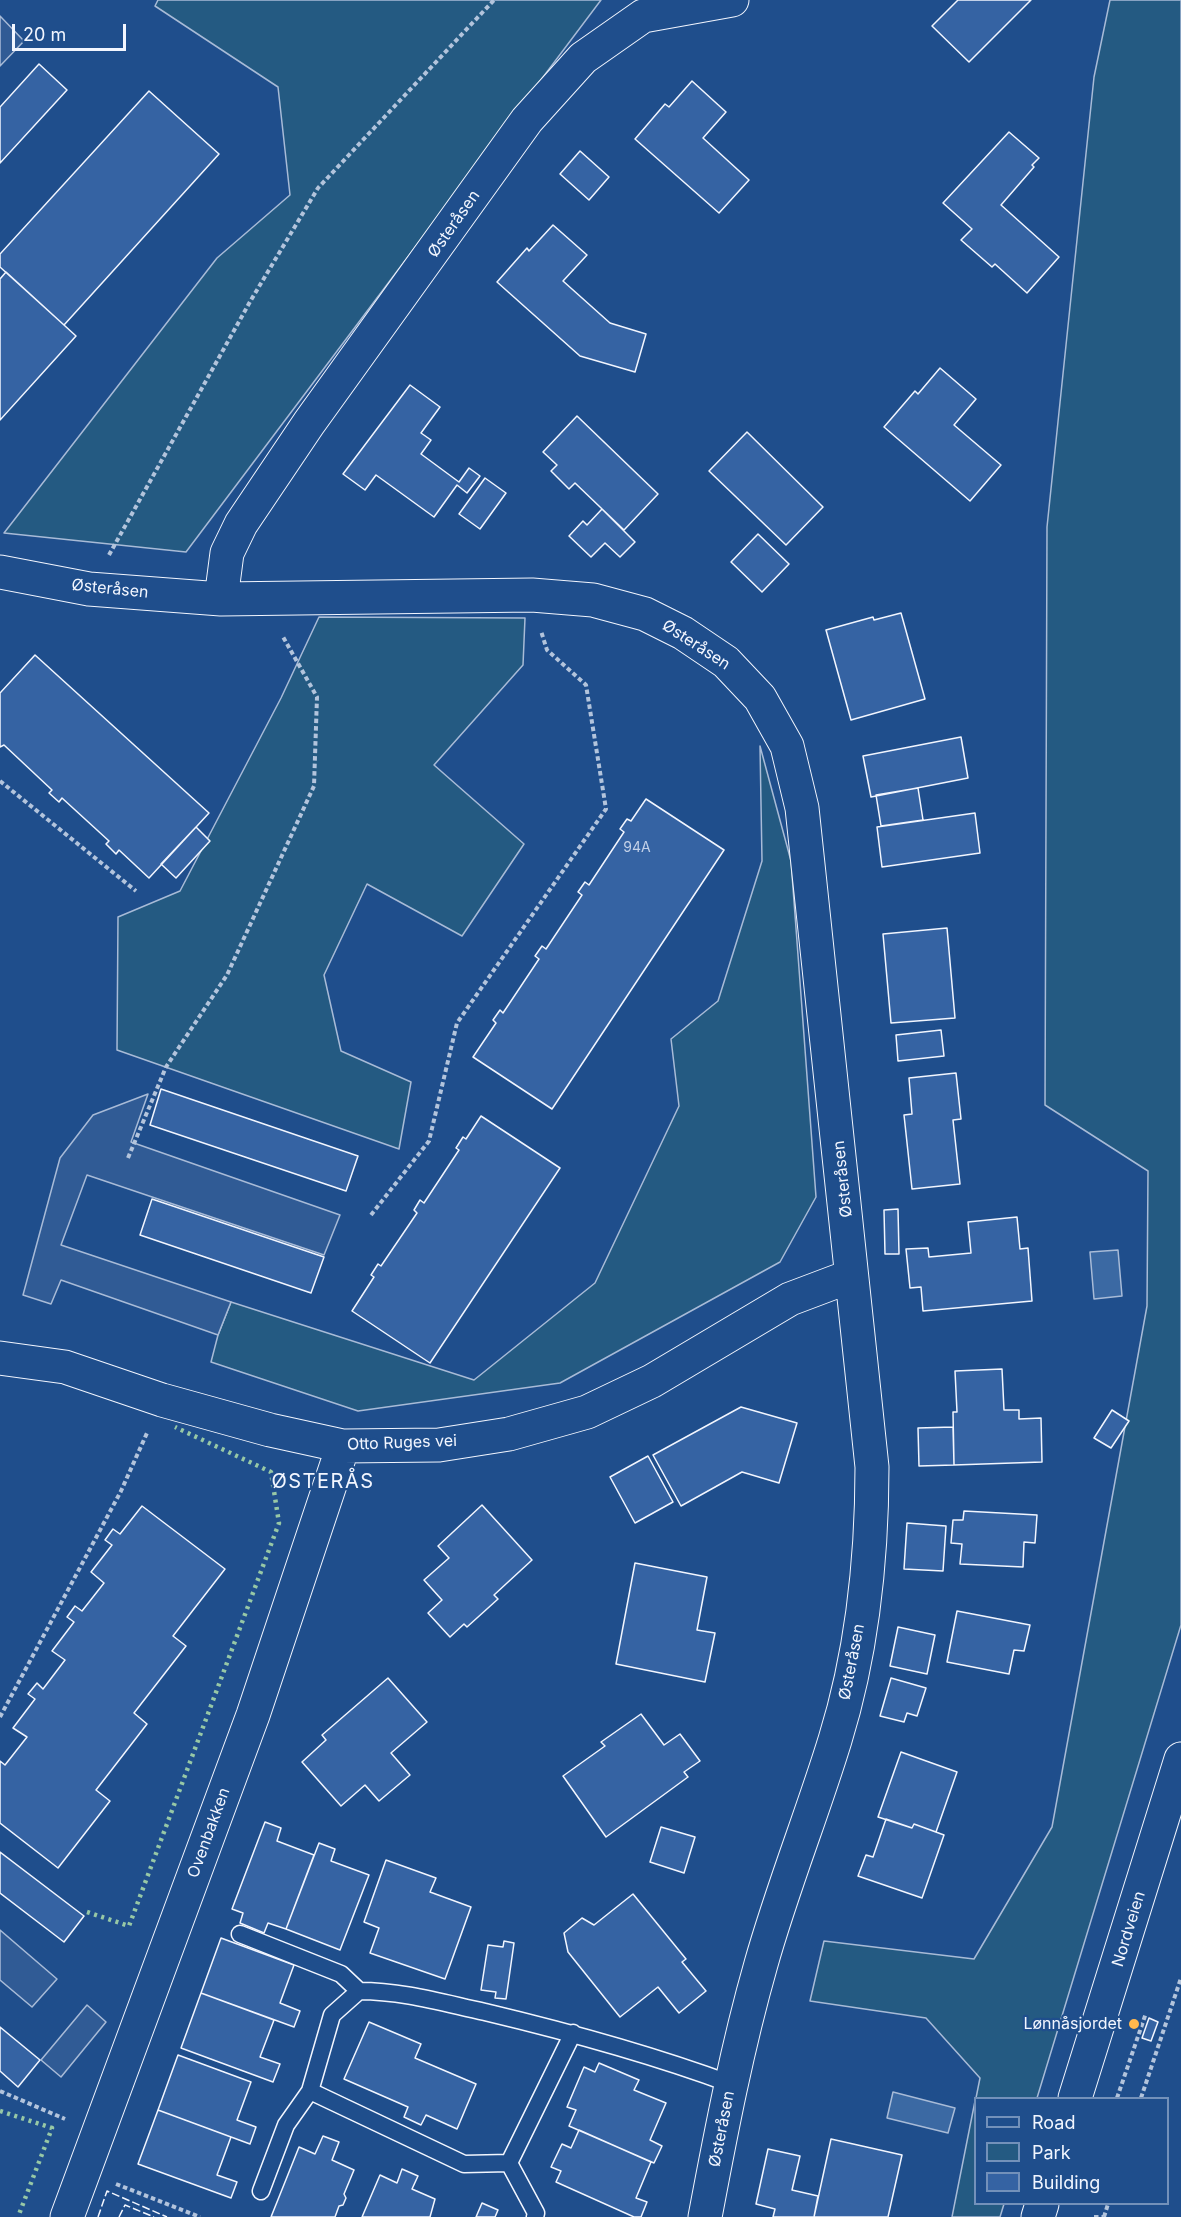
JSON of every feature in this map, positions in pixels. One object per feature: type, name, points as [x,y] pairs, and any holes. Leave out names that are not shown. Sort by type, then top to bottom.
[{"type":"street","name":"Østeråsen","points":[[221,599],[227,553],[241,524],[309,423],[527,120],[583,58],[643,16],[732,0]]},
{"type":"street","name":"Østeråsen","points":[[0,572],[89,589],[221,599],[532,595],[592,600],[645,614],[684,633],[726,662],[760,698],[787,746],[802,808],[872,1467],[872,1515],[855,1662],[836,1738],[761,1963],[730,2084],[705,2217]]},
{"type":"street","name":"Otto Ruges vei","points":[[0,1358],[65,1367],[162,1400],[270,1430],[343,1446],[439,1445],[509,1434],[587,1412],[652,1381],[790,1299],[851,1276]]},
{"type":"street","name":"Ovenbakken","points":[[67,2217],[253,1715],[343,1446]]},
{"type":"street","name":"Nordveien","points":[[1076,2097],[1181,1759]]},
{"type":"lane","points":[[240,1934],[341,1974],[359,1991]]},
{"type":"lane","points":[[261,2191],[286,2125],[310,2091],[332,2015],[359,1991],[393,1991],[573,2033],[663,2059],[730,2084]]},
{"type":"lane","points":[[509,2163],[573,2033]]},
{"type":"lane","points":[[310,2091],[464,2164],[509,2163]]},
{"type":"lane","points":[[509,2163],[536,2213],[535,2217]]},
{"type":"path","points":[[89,589],[131,520],[251,300],[318,188],[494,0]]},
{"type":"path","points":[[371,1215],[429,1141],[457,1023],[606,809],[586,685],[547,650],[532,595]]},
{"type":"path","points":[[128,1158],[166,1067],[227,975],[314,786],[317,697],[282,636],[266,598]]},
{"type":"path","points":[[0,781],[136,891]]},
{"type":"path","points":[[0,1717],[121,1491],[162,1400]]},
{"type":"path","points":[[1141,2097],[1181,1978]]},
{"type":"path","points":[[1117,2097],[1146,2013]]},
{"type":"path","points":[[0,2091],[57,2117],[99,2130]]},
{"type":"path","points":[[85,2171],[200,2217]]},
{"type":"path","points":[[1094,2217],[1104,2217]]},
{"type":"green space","points":[[158,0],[601,0],[186,552],[4,533],[217,258],[290,195],[278,87],[155,6]]},
{"type":"green space","points":[[1110,0],[1181,0],[1181,1625],[1037,2097],[976,2097],[980,2078],[926,2018],[810,2001],[824,1941],[974,1959],[1052,1827],[1147,1306],[1148,1171],[1045,1105],[1047,527],[1094,77]]},
{"type":"green space","points":[[319,617],[525,618],[523,665],[434,765],[524,844],[462,936],[367,884],[324,975],[341,1051],[411,1082],[399,1149],[117,1050],[118,917],[180,891],[281,698]]},
{"type":"green space","points":[[760,746],[791,861],[816,1197],[780,1262],[560,1383],[358,1411],[211,1362],[218,1335],[231,1302],[474,1380],[595,1283],[679,1106],[671,1039],[718,1001],[762,861]]},
{"type":"green space","points":[[974,2106],[974,2205],[1004,2205],[1000,2217],[952,2217]]},
{"type":"shaded area","points":[[0,16],[24,41],[0,66]]},
{"type":"shaded area","points":[[148,1094],[131,1142],[340,1215],[324,1255],[87,1175],[61,1245],[231,1302],[218,1335],[61,1280],[51,1304],[23,1295],[60,1158],[93,1115]]},
{"type":"shaded area","points":[[1118,1250],[1122,1296],[1094,1299],[1090,1252]]},
{"type":"shaded area","points":[[0,1930],[57,1979],[32,2007],[0,1980]]},
{"type":"shaded area","points":[[87,2005],[106,2022],[61,2077],[41,2060]]},
{"type":"shaded area","points":[[893,2092],[955,2108],[948,2133],[887,2118]]},
{"type":"building","points":[[958,0],[1031,0],[969,62],[932,26]]},
{"type":"building","points":[[39,64],[67,90],[0,163],[0,107]]},
{"type":"building","points":[[692,81],[726,112],[703,138],[749,180],[719,213],[635,139],[665,104],[669,107]]},
{"type":"building","points":[[149,91],[219,154],[64,325],[0,267],[0,254]]},
{"type":"building","points":[[1009,132],[1039,158],[1001,205],[1059,257],[1027,293],[995,264],[992,267],[961,240],[972,229],[943,203]]},
{"type":"building","points":[[580,151],[609,177],[589,200],[560,174]]},
{"type":"building","points":[[553,225],[587,255],[563,281],[610,323],[646,334],[635,372],[580,356],[497,282],[527,248],[529,251]]},
{"type":"building","points":[[6,272],[76,336],[0,420],[0,279]]},
{"type":"building","points":[[940,368],[976,399],[954,425],[1001,465],[970,501],[884,427],[915,391],[918,394]]},
{"type":"building","points":[[410,385],[440,407],[421,433],[431,440],[421,454],[459,482],[469,468],[480,476],[467,493],[457,485],[434,517],[376,475],[365,490],[343,474]]},
{"type":"building","points":[[577,416],[658,494],[624,530],[575,483],[569,489],[551,471],[557,465],[543,452]]},
{"type":"building","points":[[747,432],[823,507],[786,545],[709,471]]},
{"type":"building","points":[[485,478],[506,493],[480,529],[459,514]]},
{"type":"building","points":[[602,509],[635,542],[620,557],[605,543],[591,557],[569,536],[583,521],[587,525]]},
{"type":"building","points":[[758,534],[789,564],[762,592],[731,562]]},
{"type":"building","points":[[901,613],[925,699],[851,720],[826,630],[873,617],[874,620]]},
{"type":"building","points":[[35,655],[209,813],[149,878],[119,850],[116,854],[106,844],[109,841],[62,798],[59,802],[49,793],[52,790],[4,745],[0,747],[0,693]]},
{"type":"building","points":[[961,737],[968,778],[871,797],[863,756]]},
{"type":"building","points":[[918,788],[923,820],[881,826],[876,795]]},
{"type":"building","points":[[646,799],[724,850],[552,1109],[473,1057],[496,1023],[493,1020],[500,1010],[503,1013],[539,959],[535,956],[542,946],[546,949],[582,895],[578,892],[585,882],[589,885],[624,832],[620,829],[627,819],[631,821]]},
{"type":"building","points":[[975,813],[980,853],[882,867],[877,827]]},
{"type":"building","points":[[196,827],[210,841],[176,878],[161,864]]},
{"type":"building","points":[[947,928],[955,1018],[891,1023],[883,934]]},
{"type":"building","points":[[941,1030],[944,1056],[898,1061],[896,1035]]},
{"type":"building","points":[[956,1073],[961,1119],[953,1120],[960,1184],[912,1189],[904,1115],[912,1114],[909,1078]]},
{"type":"building","points":[[161,1089],[358,1156],[346,1191],[150,1125]]},
{"type":"building","points":[[481,1116],[560,1168],[430,1363],[352,1311],[374,1277],[371,1275],[378,1264],[381,1266],[417,1213],[414,1210],[420,1200],[424,1203],[459,1150],[456,1148],[463,1137],[466,1139]]},
{"type":"building","points":[[152,1199],[324,1257],[311,1293],[140,1235]]},
{"type":"building","points":[[898,1209],[899,1254],[885,1254],[884,1210]]},
{"type":"building","points":[[1017,1217],[1020,1249],[1028,1248],[1032,1301],[923,1311],[921,1287],[910,1288],[906,1249],[928,1248],[929,1257],[971,1253],[968,1222]]},
{"type":"building","points":[[1002,1369],[1004,1410],[1019,1410],[1019,1419],[1041,1418],[1042,1462],[954,1465],[953,1412],[957,1412],[955,1371]]},
{"type":"building","points":[[741,1407],[797,1423],[779,1483],[742,1472],[681,1506],[653,1455]]},
{"type":"building","points":[[1112,1410],[1129,1421],[1111,1448],[1094,1438]]},
{"type":"building","points":[[953,1427],[954,1465],[919,1466],[918,1428]]},
{"type":"building","points":[[648,1456],[673,1502],[635,1523],[610,1477]]},
{"type":"building","points":[[482,1505],[532,1560],[494,1595],[498,1599],[467,1627],[464,1624],[450,1637],[428,1613],[442,1600],[424,1580],[449,1558],[438,1546]]},
{"type":"building","points":[[142,1506],[225,1569],[173,1636],[186,1646],[134,1713],[147,1724],[96,1790],[110,1801],[58,1868],[0,1823],[0,1761],[5,1765],[27,1737],[13,1728],[35,1699],[28,1694],[37,1683],[43,1689],[65,1660],[52,1651],[74,1622],[67,1617],[75,1606],[82,1611],[104,1583],[91,1572],[112,1545],[105,1540],[113,1529],[120,1534]]},
{"type":"building","points":[[964,1511],[1037,1515],[1035,1543],[1024,1542],[1023,1567],[960,1564],[962,1544],[951,1543],[953,1520],[963,1520]]},
{"type":"building","points":[[907,1523],[946,1526],[943,1571],[904,1569]]},
{"type":"building","points":[[635,1563],[707,1577],[697,1630],[715,1633],[705,1682],[616,1664]]},
{"type":"building","points":[[957,1611],[1030,1625],[1024,1651],[1014,1650],[1009,1674],[947,1662]]},
{"type":"building","points":[[898,1627],[935,1635],[927,1674],[890,1666]]},
{"type":"building","points":[[388,1678],[427,1722],[391,1753],[410,1775],[379,1801],[365,1785],[341,1806],[302,1762],[326,1740],[322,1735]]},
{"type":"building","points":[[891,1678],[926,1688],[917,1716],[907,1713],[904,1722],[880,1716]]},
{"type":"building","points":[[641,1714],[664,1745],[680,1734],[700,1761],[684,1772],[688,1777],[606,1837],[563,1776],[605,1746],[601,1742]]},
{"type":"building","points":[[901,1752],[957,1772],[936,1832],[914,1824],[912,1828],[878,1817]]},
{"type":"building","points":[[886,1819],[912,1828],[914,1824],[944,1835],[922,1898],[858,1876],[866,1855],[873,1857]]},
{"type":"building","points":[[265,1822],[281,1828],[277,1841],[314,1855],[286,1929],[268,1923],[264,1933],[240,1923],[243,1913],[232,1909]]},
{"type":"building","points":[[661,1827],[695,1837],[684,1873],[650,1862]]},
{"type":"building","points":[[319,1843],[335,1849],[331,1861],[369,1875],[340,1950],[286,1929]]},
{"type":"building","points":[[0,1852],[84,1916],[64,1942],[0,1893]]},
{"type":"building","points":[[386,1860],[436,1878],[430,1892],[471,1907],[445,1979],[370,1953],[379,1928],[364,1922]]},
{"type":"building","points":[[633,1894],[686,1959],[682,1962],[706,1991],[679,2013],[658,1987],[620,2017],[568,1952],[564,1933],[582,1918],[594,1925]]},
{"type":"building","points":[[221,1938],[294,1965],[280,2003],[300,2011],[294,2027],[201,1993]]},
{"type":"building","points":[[504,1941],[514,1943],[506,1999],[495,1998],[496,1992],[481,1990],[488,1945],[503,1947]]},
{"type":"building","points":[[201,1993],[274,2020],[260,2057],[280,2064],[273,2082],[181,2048]]},
{"type":"building","points":[[1149,2018],[1158,2022],[1151,2041],[1142,2038]]},
{"type":"building","points":[[369,2022],[421,2044],[415,2058],[476,2084],[457,2129],[426,2115],[421,2125],[404,2117],[408,2107],[344,2079]]},
{"type":"building","points":[[0,2027],[40,2060],[18,2087],[0,2071]]},
{"type":"building","points":[[178,2055],[251,2082],[237,2120],[256,2127],[250,2144],[158,2110]]},
{"type":"building","points":[[599,2063],[639,2080],[634,2090],[666,2103],[650,2140],[662,2146],[654,2163],[569,2126],[576,2110],[567,2107],[584,2067],[595,2072]]},
{"type":"building","points":[[158,2110],[231,2137],[217,2175],[237,2182],[231,2198],[138,2164]]},
{"type":"building","points":[[579,2130],[651,2162],[636,2198],[647,2202],[641,2217],[634,2217],[556,2182],[561,2171],[551,2167],[562,2144],[571,2148]]},
{"type":"building","points":[[323,2136],[339,2142],[332,2160],[354,2170],[344,2194],[346,2198],[343,2205],[339,2206],[335,2217],[271,2217],[299,2147],[315,2154]]},
{"type":"building","points":[[831,2139],[902,2155],[888,2217],[814,2217]]},
{"type":"building","points":[[768,2149],[800,2156],[792,2190],[818,2196],[814,2217],[773,2217],[775,2209],[756,2204]]},
{"type":"building","points":[[402,2169],[418,2176],[412,2189],[435,2199],[430,2217],[362,2217],[380,2175],[397,2183]]},
{"type":"building","points":[[482,2203],[498,2210],[495,2217],[476,2217]]},
{"type":"hedge","points":[[87,1912],[129,1926],[279,1523],[271,1472],[175,1427]]},
{"type":"hedge","points":[[0,2111],[52,2128],[18,2217]]},
{"type":"fence","points":[[98,2217],[107,2191],[167,2217]]},
{"type":"fence","points":[[119,2217],[125,2205],[154,2217]]},
{"type":"place","name":"Lønnåsjordet","points":[[1134,2024]]},
{"type":"district","name":"ØSTERÅS","points":[[323,1482]]}]
